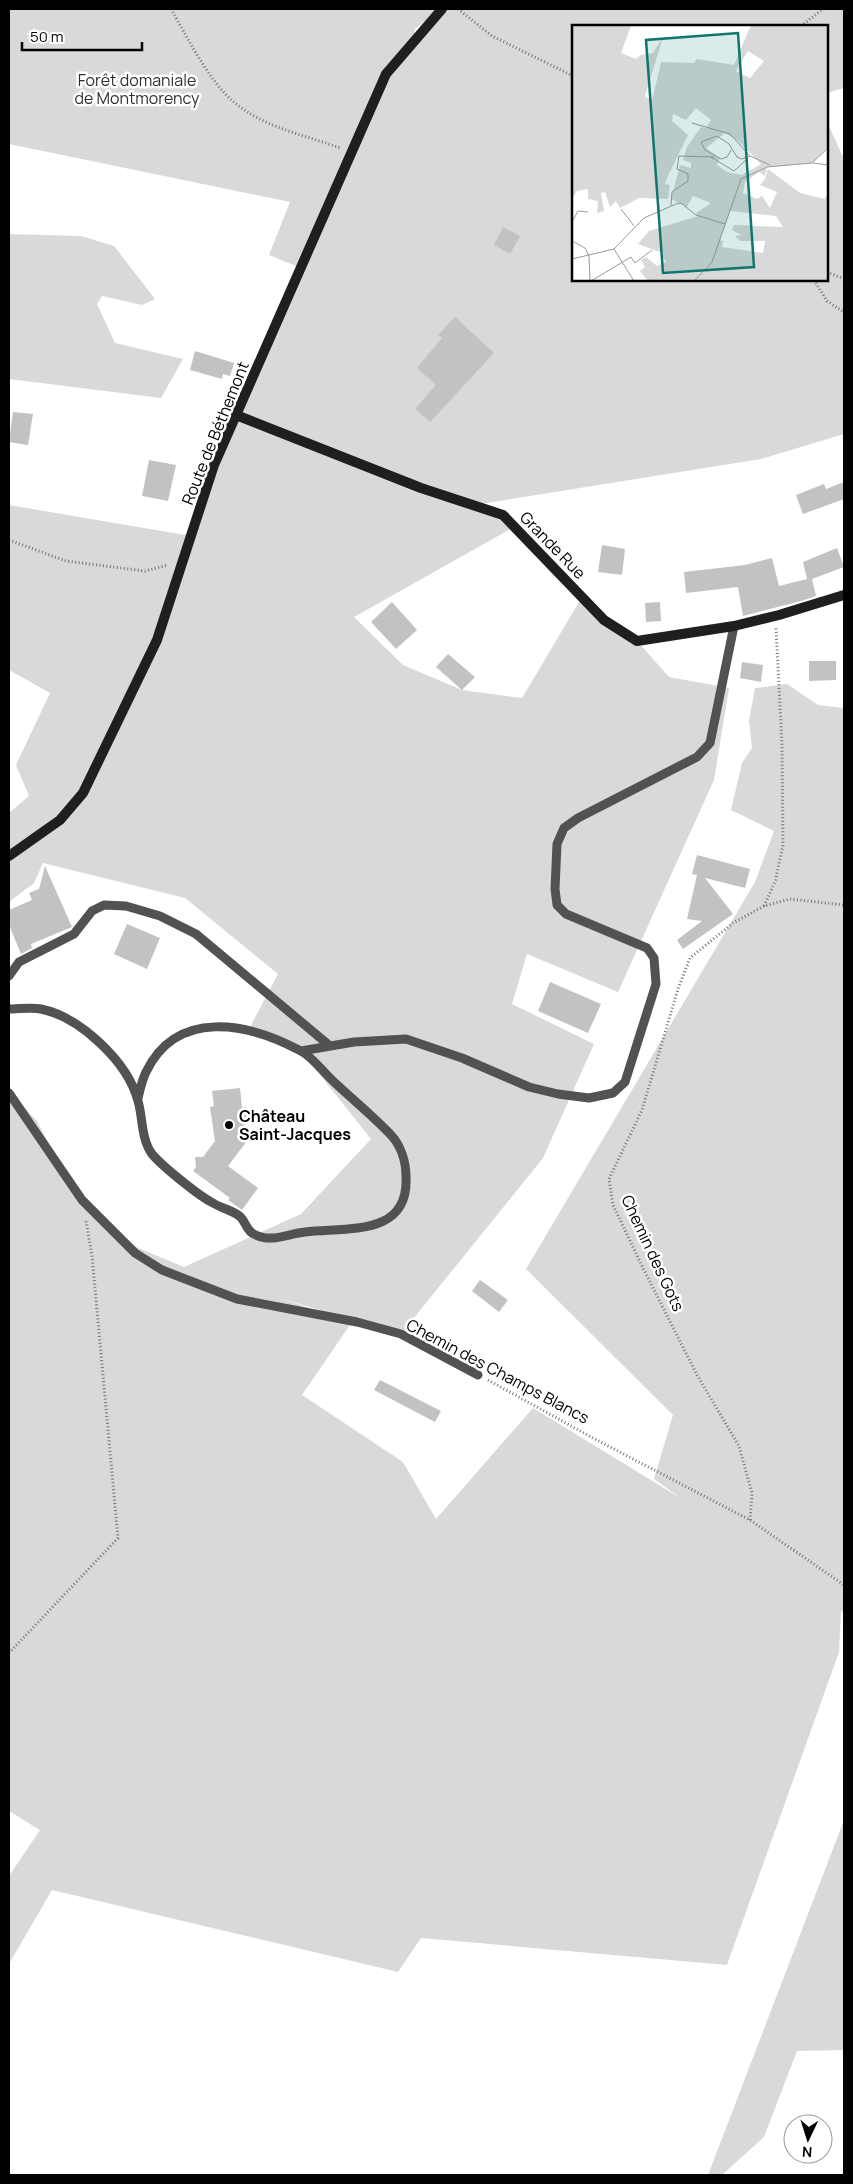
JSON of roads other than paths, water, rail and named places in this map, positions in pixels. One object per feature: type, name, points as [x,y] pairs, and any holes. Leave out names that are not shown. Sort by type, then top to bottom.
[{"type":"street","name":"Route de Béthemont","points":[[9,856],[60,820],[83,793],[157,640],[214,465],[386,74],[442,9]]},
{"type":"street","name":"Grande Rue","points":[[236,415],[421,488],[503,516],[604,620],[637,641],[734,626],[844,595]]},
{"type":"lane","points":[[301,1050],[354,1042],[406,1039],[462,1058],[529,1087],[589,1098],[613,1093],[625,1082],[656,984],[654,958],[647,948],[566,914],[557,905],[555,889],[557,844],[564,828],[578,818],[697,757],[710,743],[734,626]]},
{"type":"lane","points":[[9,976],[19,962],[74,934],[92,911],[104,905],[126,906],[160,916],[196,934],[330,1046]]},
{"type":"lane","points":[[9,1009],[40,1009],[63,1016],[88,1032],[106,1048],[127,1077],[138,1098],[145,1140],[152,1154],[212,1203],[241,1216],[249,1231],[263,1239],[304,1232],[345,1230],[378,1224],[396,1215],[407,1192],[406,1167],[396,1141],[301,1050],[239,1027],[198,1029],[174,1038],[160,1050],[145,1072],[138,1098]]},
{"type":"lane","name":"Chemin des Champs Blancs","points":[[9,1093],[82,1200],[135,1253],[182,1279],[237,1299],[358,1322],[401,1334],[478,1375]]},
{"type":"place","name":"Château Saint-Jacques","points":[[229,1125]]},
{"type":"park label","name":"Forêt domaniale de Montmorency","points":[[137,89]]}]
